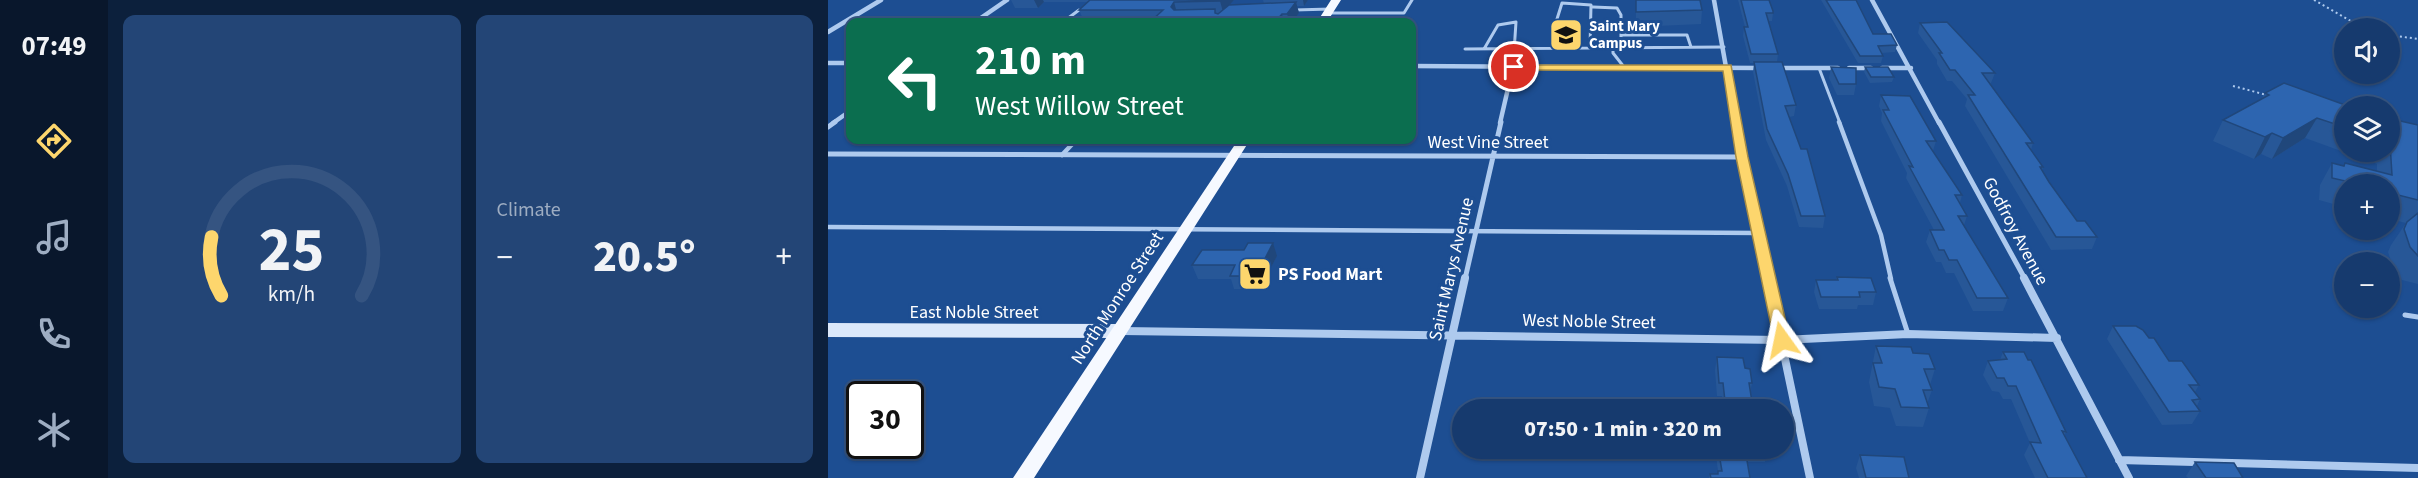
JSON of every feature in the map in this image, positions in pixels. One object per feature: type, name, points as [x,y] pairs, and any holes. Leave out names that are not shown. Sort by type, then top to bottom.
[{"type":"main road","name":"North Monroe Street","points":[[1023,478],[1241,144]]},
{"type":"street","points":[[851,18],[881,0]]},
{"type":"street","points":[[981,18],[1007,0]]},
{"type":"street","points":[[1714,0],[1728,68],[1742,157],[1809,478]]},
{"type":"street","name":"Godfroy Avenue","points":[[1872,0],[2057,338],[2129,478]]},
{"type":"street","points":[[828,32],[846,21]]},
{"type":"street","points":[[828,63],[846,63]]},
{"type":"street","points":[[1416,66],[1762,68]]},
{"type":"street","name":"Saint Marys Avenue","points":[[1420,478],[1514,67]]},
{"type":"street","points":[[1773,68],[1911,68]]},
{"type":"street","points":[[828,127],[846,114]]},
{"type":"street","name":"West Vine Street","points":[[828,154],[1742,157]]},
{"type":"street","name":"East Noble Street","points":[[828,330],[1119,331]]},
{"type":"street","name":"West Noble Street","points":[[1119,331],[1452,333],[1782,340],[1908,334],[2057,338]]},
{"type":"street","points":[[2119,460],[2418,468]]},
{"type":"lane","points":[[1284,10],[1332,7],[1404,13],[1412,0]]},
{"type":"lane","points":[[1557,49],[1557,19],[1562,3],[1580,2],[1593,7],[1617,8],[1621,15],[1621,48]]},
{"type":"lane","points":[[1590,48],[1593,7]]},
{"type":"lane","points":[[1068,18],[1079,10]]},
{"type":"lane","points":[[1484,49],[1493,28],[1501,22],[1516,22],[1514,67]]},
{"type":"lane","points":[[1621,35],[1688,35],[1691,47]]},
{"type":"lane","points":[[1465,50],[1724,47]]},
{"type":"lane","points":[[1613,48],[1613,53],[1624,67]]},
{"type":"lane","points":[[1820,68],[1881,235],[1889,274],[1908,334]]},
{"type":"lane","points":[[1062,156],[1072,144]]},
{"type":"lane","points":[[828,227],[1187,227],[1759,233]]},
{"type":"lane","points":[[2405,315],[2418,317]]},
{"type":"path","points":[[2314,0],[2346,18]]},
{"type":"path","points":[[2400,36],[2418,39]]},
{"type":"path","points":[[2233,86],[2278,97]]},
{"type":"building","points":[[1090,0],[1221,0],[1174,2],[1171,7],[1174,10],[1215,9],[1215,13],[1218,14],[1229,5],[1296,2],[1287,14],[1282,14],[1278,18],[1154,18],[1163,10],[1079,10]]},
{"type":"building","points":[[1636,0],[1700,0],[1702,10],[1636,12]]},
{"type":"building","points":[[1741,0],[1769,0],[1773,13],[1766,13],[1778,54],[1751,54],[1744,27],[1748,27]]},
{"type":"building","points":[[1826,0],[1856,0],[1873,34],[1891,34],[1897,45],[1878,46],[1883,56],[1860,56]]},
{"type":"building","points":[[1947,22],[1995,73],[1982,73],[2033,143],[2026,143],[2043,167],[2040,167],[2049,182],[2077,221],[2085,221],[2097,237],[2056,237],[1968,95],[1975,95],[1955,70],[1950,70],[1939,53],[1942,53],[1920,23]]},
{"type":"building","points":[[1754,62],[1782,62],[1796,105],[1785,106],[1801,149],[1807,149],[1825,216],[1801,216],[1788,174],[1767,129]]},
{"type":"building","points":[[1831,67],[1856,68],[1856,84],[1839,84]]},
{"type":"building","points":[[1865,67],[1888,67],[1894,77],[1871,77]]},
{"type":"building","points":[[2284,83],[2334,101],[2334,124],[2317,118],[2283,138],[2272,133],[2265,137],[2223,120],[2269,95],[2265,93]]},
{"type":"building","points":[[1881,95],[1910,96],[1936,141],[1926,141],[1962,195],[1955,195],[1967,216],[1958,216],[2008,298],[1977,298],[1957,260],[1949,260],[1944,250],[1939,250],[1930,230],[1944,230],[1909,166],[1913,167],[1883,110],[1889,110]]},
{"type":"building","points":[[2400,121],[2418,125],[2418,200],[2400,196],[2400,174],[2392,174],[2391,162],[2400,162]]},
{"type":"building","points":[[2332,163],[2344,166],[2345,163],[2388,174],[2334,174],[2334,178],[2332,178]]},
{"type":"building","points":[[2418,213],[2418,256],[2410,247],[2404,229],[2407,222]]},
{"type":"building","points":[[1248,243],[1273,243],[1256,276],[1230,276],[1235,265],[1192,265],[1202,250],[1244,250]]},
{"type":"building","points":[[1837,277],[1871,278],[1876,292],[1859,292],[1860,297],[1821,297],[1816,280],[1838,280]]},
{"type":"building","points":[[2113,326],[2136,326],[2143,330],[2149,338],[2154,338],[2169,361],[2182,361],[2199,385],[2189,385],[2200,399],[2192,400],[2200,411],[2169,412]]},
{"type":"building","points":[[1876,346],[1911,347],[1913,353],[1929,354],[1935,369],[1924,369],[1932,390],[1923,390],[1929,408],[1901,407],[1895,389],[1879,387],[1873,363],[1882,363]]},
{"type":"building","points":[[2003,352],[2024,352],[2028,360],[2031,360],[2066,432],[2062,431],[2087,478],[2048,478],[2030,442],[2041,443],[2016,386],[2008,386],[2004,378],[1997,378],[1988,361],[2007,359]]},
{"type":"building","points":[[1717,357],[1743,358],[1745,368],[1750,369],[1752,399],[1725,399],[1723,383],[1719,383]]},
{"type":"building","points":[[1860,455],[1904,457],[1909,478],[1866,478]]},
{"type":"building","points":[[1720,459],[1747,459],[1750,478],[1711,478],[1710,474],[1718,474],[1718,471],[1722,471]]},
{"type":"building","points":[[2195,462],[2234,463],[2243,478],[2206,478]]},
{"type":"place","name":"Saint Mary Campus","points":[[1566,35]]},
{"type":"place","name":"PS Food Mart","points":[[1255,274]]},
{"type":"route","points":[[1514,67],[1728,68],[1742,157],[1782,340]]}]
